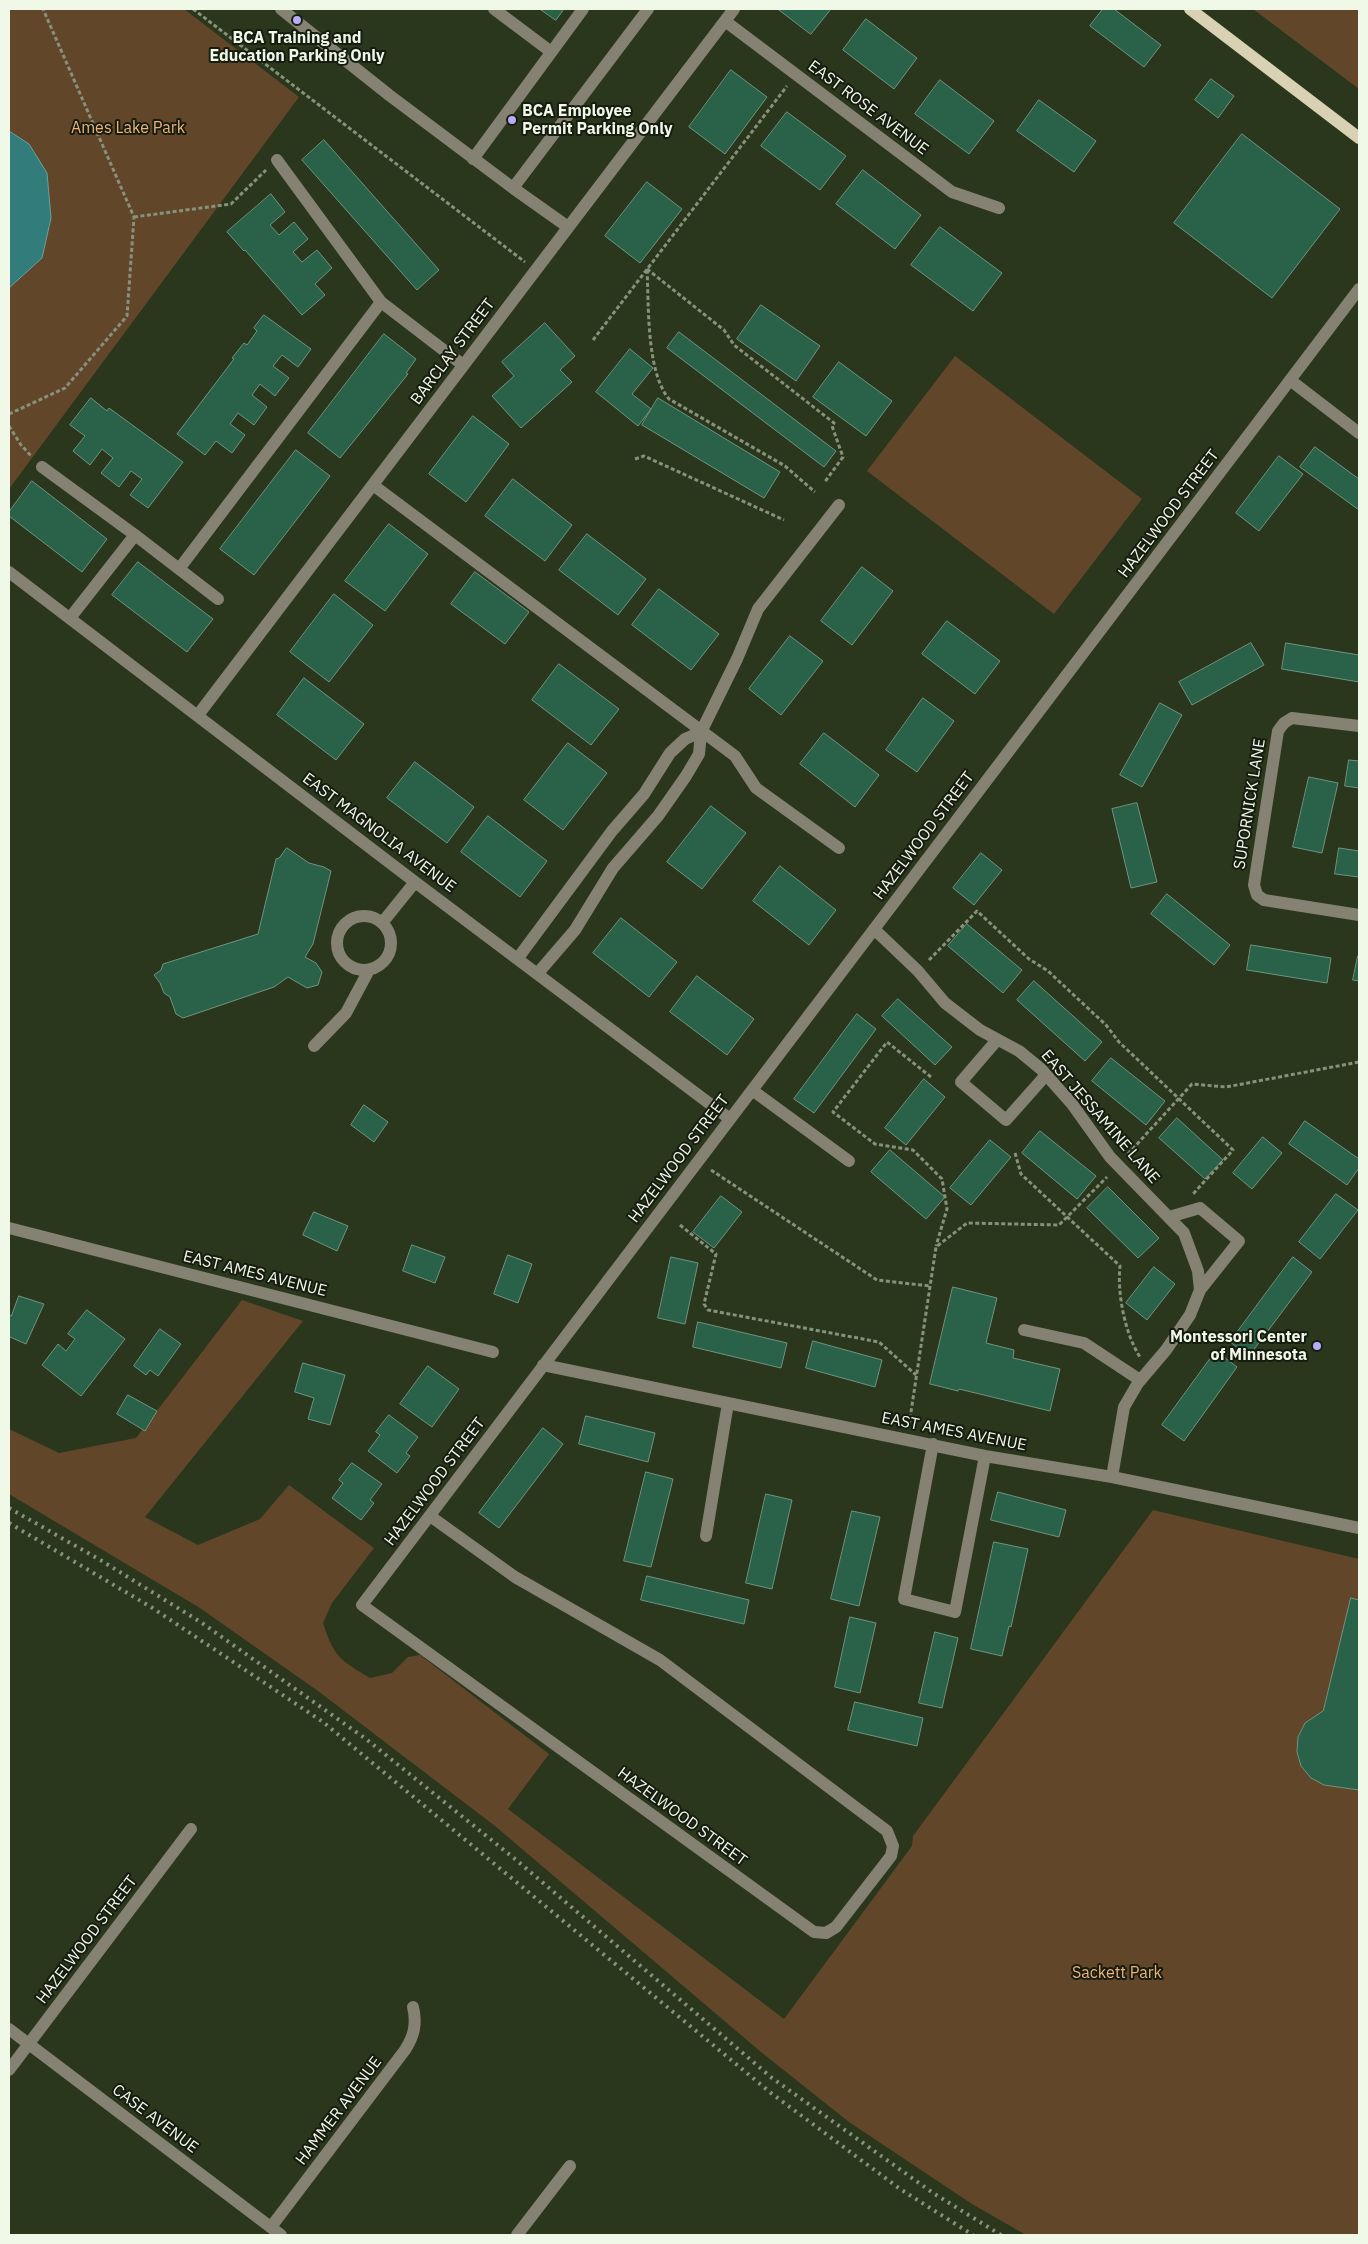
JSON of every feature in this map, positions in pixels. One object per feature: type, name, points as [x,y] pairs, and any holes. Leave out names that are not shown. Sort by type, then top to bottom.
[{"type":"main road","points":[[1190,9],[1359,138]]},
{"type":"street","points":[[281,9],[473,159],[568,227]]},
{"type":"street","points":[[494,9],[550,51]]},
{"type":"street","points":[[473,159],[550,51],[583,9]]},
{"type":"street","name":"BARCLAY STREET","points":[[198,715],[734,9]]},
{"type":"street","points":[[513,188],[642,11]]},
{"type":"street","name":"EAST ROSE AVENUE","points":[[725,21],[952,192],[999,208]]},
{"type":"street","points":[[277,160],[381,302],[463,365]]},
{"type":"street","name":"HAZELWOOD STREET","points":[[430,1516],[514,1577],[660,1660],[887,1832],[893,1846],[890,1856],[836,1926],[826,1933],[814,1932],[362,1605],[1359,289]]},
{"type":"street","points":[[179,569],[381,302]]},
{"type":"street","points":[[1290,380],[1359,433]]},
{"type":"street","points":[[42,467],[218,599]]},
{"type":"street","points":[[373,485],[735,756],[756,788],[838,848]]},
{"type":"street","points":[[538,973],[575,930],[613,868],[658,816],[686,776],[699,754],[701,732],[737,658],[758,609],[838,505]]},
{"type":"street","points":[[70,618],[135,535]]},
{"type":"street","name":"EAST MAGNOLIA AVENUE","points":[[9,572],[415,882],[730,1119]]},
{"type":"street","name":"SUPORNICK LANE","points":[[1359,726],[1292,718],[1284,723],[1278,731],[1254,885],[1257,895],[1264,900],[1359,915]]},
{"type":"street","points":[[518,958],[612,830],[644,794],[670,753],[685,739],[701,732]]},
{"type":"street","points":[[382,923],[415,882]]},
{"type":"street","points":[[314,1046],[346,1013],[369,970],[384,962],[389,955],[391,938],[382,923],[365,916],[355,917],[340,928],[337,937],[339,955],[344,963],[352,968],[369,970]]},
{"type":"street","name":"EAST JESSAMINE LANE","points":[[874,929],[918,971],[946,1003],[980,1030],[1019,1051],[1046,1075],[1072,1104],[1118,1165],[1184,1233],[1198,1271],[1200,1290]]},
{"type":"street","points":[[997,1040],[961,1082],[1006,1120],[1046,1075]]},
{"type":"street","points":[[752,1090],[849,1161]]},
{"type":"street","points":[[1112,1477],[1124,1407],[1140,1380],[1190,1315],[1200,1290],[1239,1241],[1200,1208],[1169,1217]]},
{"type":"street","name":"EAST AMES AVENUE","points":[[9,1228],[493,1352]]},
{"type":"street","points":[[1024,1330],[1084,1343],[1140,1380]]},
{"type":"street","name":"EAST AMES AVENUE","points":[[543,1365],[985,1456],[1112,1477],[1359,1528]]},
{"type":"street","points":[[706,1536],[728,1403]]},
{"type":"street","points":[[933,1444],[904,1599],[955,1612],[985,1456]]},
{"type":"street","name":"HAZELWOOD STREET","points":[[9,2070],[191,1829]]},
{"type":"street","name":"HAMMER AVENUE","points":[[271,2227],[405,2050],[412,2038],[415,2024],[412,2007]]},
{"type":"street","name":"CASE AVENUE","points":[[9,2029],[281,2235]]},
{"type":"street","points":[[517,2235],[570,2166]]},
{"type":"path","points":[[9,414],[65,388],[127,316],[134,217],[43,9]]},
{"type":"path","points":[[193,9],[536,270]]},
{"type":"path","points":[[593,340],[796,74]]},
{"type":"path","points":[[134,217],[231,204],[277,160]]},
{"type":"path","points":[[647,269],[724,330],[734,345],[834,423],[832,426],[843,457],[824,483]]},
{"type":"path","points":[[647,269],[653,363],[663,391],[669,399],[785,466],[815,492]]},
{"type":"path","points":[[9,426],[20,445],[42,467]]},
{"type":"path","points":[[635,459],[644,456],[784,520]]},
{"type":"path","points":[[918,971],[977,911],[1029,959],[1048,971],[1106,1025],[1119,1042],[1233,1150],[1186,1202],[1188,1211]]},
{"type":"path","points":[[907,1439],[936,1247],[947,1209],[942,1179],[913,1150],[875,1144],[833,1112],[887,1042],[931,1077]]},
{"type":"path","points":[[936,1247],[967,1223],[1058,1225],[1118,1165],[1192,1084],[1226,1087],[1359,1062]]},
{"type":"path","points":[[1015,1153],[1021,1174],[1120,1266],[1118,1284],[1132,1344],[1149,1370]]},
{"type":"path","points":[[698,1162],[877,1280],[930,1286]]},
{"type":"path","points":[[680,1225],[716,1254],[704,1304],[708,1310],[879,1342],[916,1376]]},
{"type":"green space","name":"Ames Lake Park","points":[[9,9],[184,9],[299,97],[9,489]]},
{"type":"green space","points":[[1253,9],[1359,9],[1359,89]]},
{"type":"green space","points":[[955,356],[1142,499],[1054,614],[867,471]]},
{"type":"green space","name":"Sackett Park","points":[[242,1300],[303,1321],[145,1517],[198,1545],[260,1519],[289,1485],[374,1548],[332,1603],[323,1623],[331,1643],[339,1656],[370,1678],[392,1673],[408,1657],[420,1655],[549,1754],[508,1809],[784,2019],[912,1846],[913,1836],[1153,1510],[1359,1559],[1359,2235],[1026,2235],[972,2204],[849,2122],[761,2052],[495,1826],[318,1691],[200,1608],[9,1494],[9,1429],[59,1453],[136,1438]]},
{"type":"water","points":[[9,131],[29,144],[47,173],[51,218],[42,258],[9,288]]},
{"type":"building","points":[[540,9],[564,9],[556,20]]},
{"type":"building","points":[[778,9],[831,9],[811,34]]},
{"type":"building","points":[[1103,9],[1114,9],[1161,45],[1144,67],[1090,26]]},
{"type":"building","points":[[866,19],[917,58],[894,89],[843,50]]},
{"type":"building","points":[[731,70],[767,97],[725,154],[689,127]]},
{"type":"building","points":[[1211,79],[1234,96],[1218,118],[1195,100]]},
{"type":"building","points":[[940,80],[994,121],[969,154],[915,114]]},
{"type":"building","points":[[1039,100],[1096,141],[1074,172],[1017,131]]},
{"type":"building","points":[[787,112],[846,156],[820,190],[761,146]]},
{"type":"building","points":[[1242,134],[1340,209],[1272,298],[1174,223]]},
{"type":"building","points":[[324,140],[439,270],[417,290],[302,160]]},
{"type":"building","points":[[863,170],[921,215],[895,249],[836,204]]},
{"type":"building","points":[[647,182],[682,209],[640,263],[605,236]]},
{"type":"building","points":[[271,194],[285,212],[270,225],[279,235],[294,222],[308,239],[293,252],[302,262],[317,250],[332,268],[315,284],[325,295],[302,315],[227,232]]},
{"type":"building","points":[[940,227],[1002,273],[973,311],[911,265]]},
{"type":"building","points":[[761,305],[820,346],[796,381],[737,339]]},
{"type":"building","points":[[264,315],[311,349],[298,367],[282,355],[273,366],[289,378],[275,396],[260,384],[252,395],[267,407],[254,425],[238,413],[230,424],[245,435],[232,453],[216,441],[205,455],[177,434],[234,359],[232,358],[244,343],[247,345],[257,331],[254,328]]},
{"type":"building","points":[[545,323],[575,356],[560,370],[572,382],[521,428],[492,396],[514,376],[502,362]]},
{"type":"building","points":[[679,332],[836,451],[824,467],[667,348]]},
{"type":"building","points":[[384,334],[416,359],[406,373],[408,374],[340,458],[308,433]]},
{"type":"building","points":[[630,349],[653,368],[632,394],[651,409],[638,426],[596,392]]},
{"type":"building","points":[[839,362],[892,401],[866,436],[813,397]]},
{"type":"building","points":[[91,398],[107,411],[109,408],[183,462],[148,508],[130,495],[142,479],[131,471],[119,487],[101,473],[113,458],[102,449],[90,465],[73,451],[85,436],[70,425]]},
{"type":"building","points":[[658,398],[780,472],[764,498],[642,425]]},
{"type":"building","points":[[473,416],[509,444],[466,502],[429,474]]},
{"type":"building","points":[[1315,447],[1359,479],[1359,510],[1300,467]]},
{"type":"building","points":[[296,450],[330,476],[254,575],[220,549]]},
{"type":"building","points":[[1279,456],[1303,474],[1259,531],[1236,513]]},
{"type":"building","points":[[513,479],[572,525],[545,561],[485,516]]},
{"type":"building","points":[[32,481],[107,539],[82,572],[9,516],[9,512]]},
{"type":"building","points":[[389,524],[428,554],[385,611],[345,581]]},
{"type":"building","points":[[587,534],[646,579],[618,615],[559,570]]},
{"type":"building","points":[[138,562],[213,619],[187,652],[112,595]]},
{"type":"building","points":[[862,567],[893,591],[852,645],[821,621]]},
{"type":"building","points":[[475,572],[529,612],[505,644],[451,604]]},
{"type":"building","points":[[659,589],[719,634],[691,670],[632,625]]},
{"type":"building","points":[[334,594],[373,625],[329,682],[290,652]]},
{"type":"building","points":[[947,621],[1000,661],[975,694],[922,654]]},
{"type":"building","points":[[790,636],[823,661],[781,715],[749,689]]},
{"type":"building","points":[[1251,643],[1264,665],[1192,705],[1179,682]]},
{"type":"building","points":[[1286,643],[1359,655],[1359,682],[1282,669]]},
{"type":"building","points":[[559,664],[619,709],[591,745],[532,700]]},
{"type":"building","points":[[304,678],[364,724],[336,760],[277,715]]},
{"type":"building","points":[[923,698],[954,721],[917,772],[886,750]]},
{"type":"building","points":[[1160,703],[1182,715],[1142,787],[1120,775]]},
{"type":"building","points":[[824,733],[879,775],[855,807],[800,764]]},
{"type":"building","points":[[568,743],[607,773],[563,830],[524,800]]},
{"type":"building","points":[[1349,760],[1359,761],[1359,788],[1345,786]]},
{"type":"building","points":[[415,762],[474,807],[447,843],[387,798]]},
{"type":"building","points":[[1309,777],[1338,783],[1322,853],[1293,847]]},
{"type":"building","points":[[1137,803],[1157,882],[1131,888],[1112,809]]},
{"type":"building","points":[[711,806],[746,833],[702,889],[667,862]]},
{"type":"building","points":[[488,816],[547,861],[520,897],[461,852]]},
{"type":"building","points":[[287,848],[309,863],[331,871],[313,944],[305,957],[316,963],[322,972],[318,985],[307,988],[288,977],[274,987],[183,1018],[176,1014],[170,997],[164,993],[154,975],[161,970],[163,964],[258,934],[276,859]]},
{"type":"building","points":[[1339,848],[1359,851],[1359,877],[1335,874]]},
{"type":"building","points":[[981,853],[1002,870],[974,905],[953,888]]},
{"type":"building","points":[[780,866],[836,910],[809,945],[753,901]]},
{"type":"building","points":[[1167,894],[1230,945],[1214,965],[1151,914]]},
{"type":"building","points":[[621,918],[677,962],[649,997],[593,953]]},
{"type":"building","points":[[967,924],[1022,970],[1003,993],[948,946]]},
{"type":"building","points":[[1251,945],[1331,958],[1327,983],[1247,970]]},
{"type":"building","points":[[1359,956],[1359,981],[1353,980]]},
{"type":"building","points":[[697,976],[754,1019],[727,1055],[670,1012]]},
{"type":"building","points":[[1034,981],[1102,1042],[1085,1061],[1017,1000]]},
{"type":"building","points":[[898,999],[952,1047],[935,1065],[882,1016]]},
{"type":"building","points":[[857,1014],[876,1029],[814,1113],[794,1099]]},
{"type":"building","points":[[1111,1058],[1165,1101],[1146,1125],[1092,1081]]},
{"type":"building","points":[[924,1079],[945,1097],[906,1145],[885,1128]]},
{"type":"building","points":[[364,1105],[388,1122],[374,1142],[351,1125]]},
{"type":"building","points":[[1177,1118],[1223,1160],[1205,1179],[1159,1138]]},
{"type":"building","points":[[1305,1121],[1359,1159],[1359,1168],[1347,1185],[1289,1144]]},
{"type":"building","points":[[1040,1131],[1096,1176],[1077,1199],[1022,1153]]},
{"type":"building","points":[[1263,1137],[1282,1153],[1252,1189],[1233,1173]]},
{"type":"building","points":[[990,1140],[1011,1157],[971,1205],[950,1188]]},
{"type":"building","points":[[890,1150],[945,1197],[926,1219],[871,1172]]},
{"type":"building","points":[[1108,1187],[1159,1238],[1138,1258],[1087,1208]]},
{"type":"building","points":[[1336,1194],[1358,1210],[1320,1259],[1299,1242]]},
{"type":"building","points":[[721,1196],[742,1212],[714,1248],[693,1232]]},
{"type":"building","points":[[314,1212],[348,1226],[337,1251],[303,1235]]},
{"type":"building","points":[[412,1245],[445,1257],[435,1283],[403,1271]]},
{"type":"building","points":[[508,1255],[532,1264],[518,1303],[494,1294]]},
{"type":"building","points":[[671,1257],[698,1263],[685,1324],[658,1318]]},
{"type":"building","points":[[1293,1257],[1312,1272],[1249,1356],[1230,1342]]},
{"type":"building","points":[[1154,1267],[1175,1284],[1147,1320],[1126,1303]]},
{"type":"building","points":[[953,1287],[997,1298],[986,1343],[1014,1350],[1013,1358],[1060,1369],[1050,1411],[930,1384]]},
{"type":"building","points":[[19,1296],[44,1304],[26,1344],[10,1337],[9,1340],[9,1315],[11,1316]]},
{"type":"building","points":[[87,1310],[125,1339],[81,1396],[42,1365],[58,1344],[66,1351],[75,1339],[68,1334]]},
{"type":"building","points":[[698,1322],[787,1343],[781,1368],[693,1347]]},
{"type":"building","points":[[160,1329],[181,1344],[158,1376],[150,1370],[146,1375],[134,1366]]},
{"type":"building","points":[[813,1341],[882,1360],[875,1387],[806,1368]]},
{"type":"building","points":[[1216,1351],[1237,1367],[1184,1441],[1162,1425]]},
{"type":"building","points":[[303,1363],[345,1375],[330,1425],[308,1419],[314,1398],[295,1392]]},
{"type":"building","points":[[428,1366],[459,1389],[432,1427],[400,1404]]},
{"type":"building","points":[[128,1395],[157,1411],[145,1431],[117,1414]]},
{"type":"building","points":[[389,1415],[418,1437],[406,1453],[410,1456],[397,1473],[368,1451],[380,1435],[376,1432]]},
{"type":"building","points":[[586,1416],[655,1433],[648,1462],[579,1444]]},
{"type":"building","points":[[543,1428],[563,1444],[499,1528],[479,1513]]},
{"type":"building","points":[[352,1463],[382,1484],[370,1500],[374,1503],[361,1520],[332,1498],[343,1483],[339,1480]]},
{"type":"building","points":[[646,1472],[673,1479],[651,1567],[624,1561]]},
{"type":"building","points":[[998,1492],[1066,1510],[1059,1537],[991,1520]]},
{"type":"building","points":[[766,1494],[792,1500],[772,1589],[746,1583]]},
{"type":"building","points":[[852,1511],[880,1517],[859,1606],[831,1599]]},
{"type":"building","points":[[994,1542],[1028,1549],[1011,1627],[1009,1626],[1002,1656],[971,1649]]},
{"type":"building","points":[[647,1576],[749,1600],[744,1624],[641,1600]]},
{"type":"building","points":[[1351,1598],[1359,1600],[1359,1790],[1324,1785],[1311,1778],[1301,1766],[1297,1752],[1298,1737],[1305,1723],[1323,1711]]},
{"type":"building","points":[[850,1617],[876,1623],[860,1693],[835,1687]]},
{"type":"building","points":[[935,1632],[958,1638],[942,1708],[919,1703]]},
{"type":"building","points":[[855,1702],[923,1718],[917,1746],[848,1730]]},
{"type":"railway","points":[[9,1508],[102,1561],[202,1623],[366,1739],[515,1859],[772,2078],[933,2193],[1001,2235]]},
{"type":"railway","points":[[9,1523],[151,1607],[323,1722],[771,2093],[900,2189],[973,2235]]},
{"type":"place","name":"BCA Training and Education Parking Only","points":[[297,20]]},
{"type":"place","name":"BCA Employee Permit Parking Only","points":[[512,120]]},
{"type":"place","name":"Montessori Center of Minnesota","points":[[1317,1346]]}]
